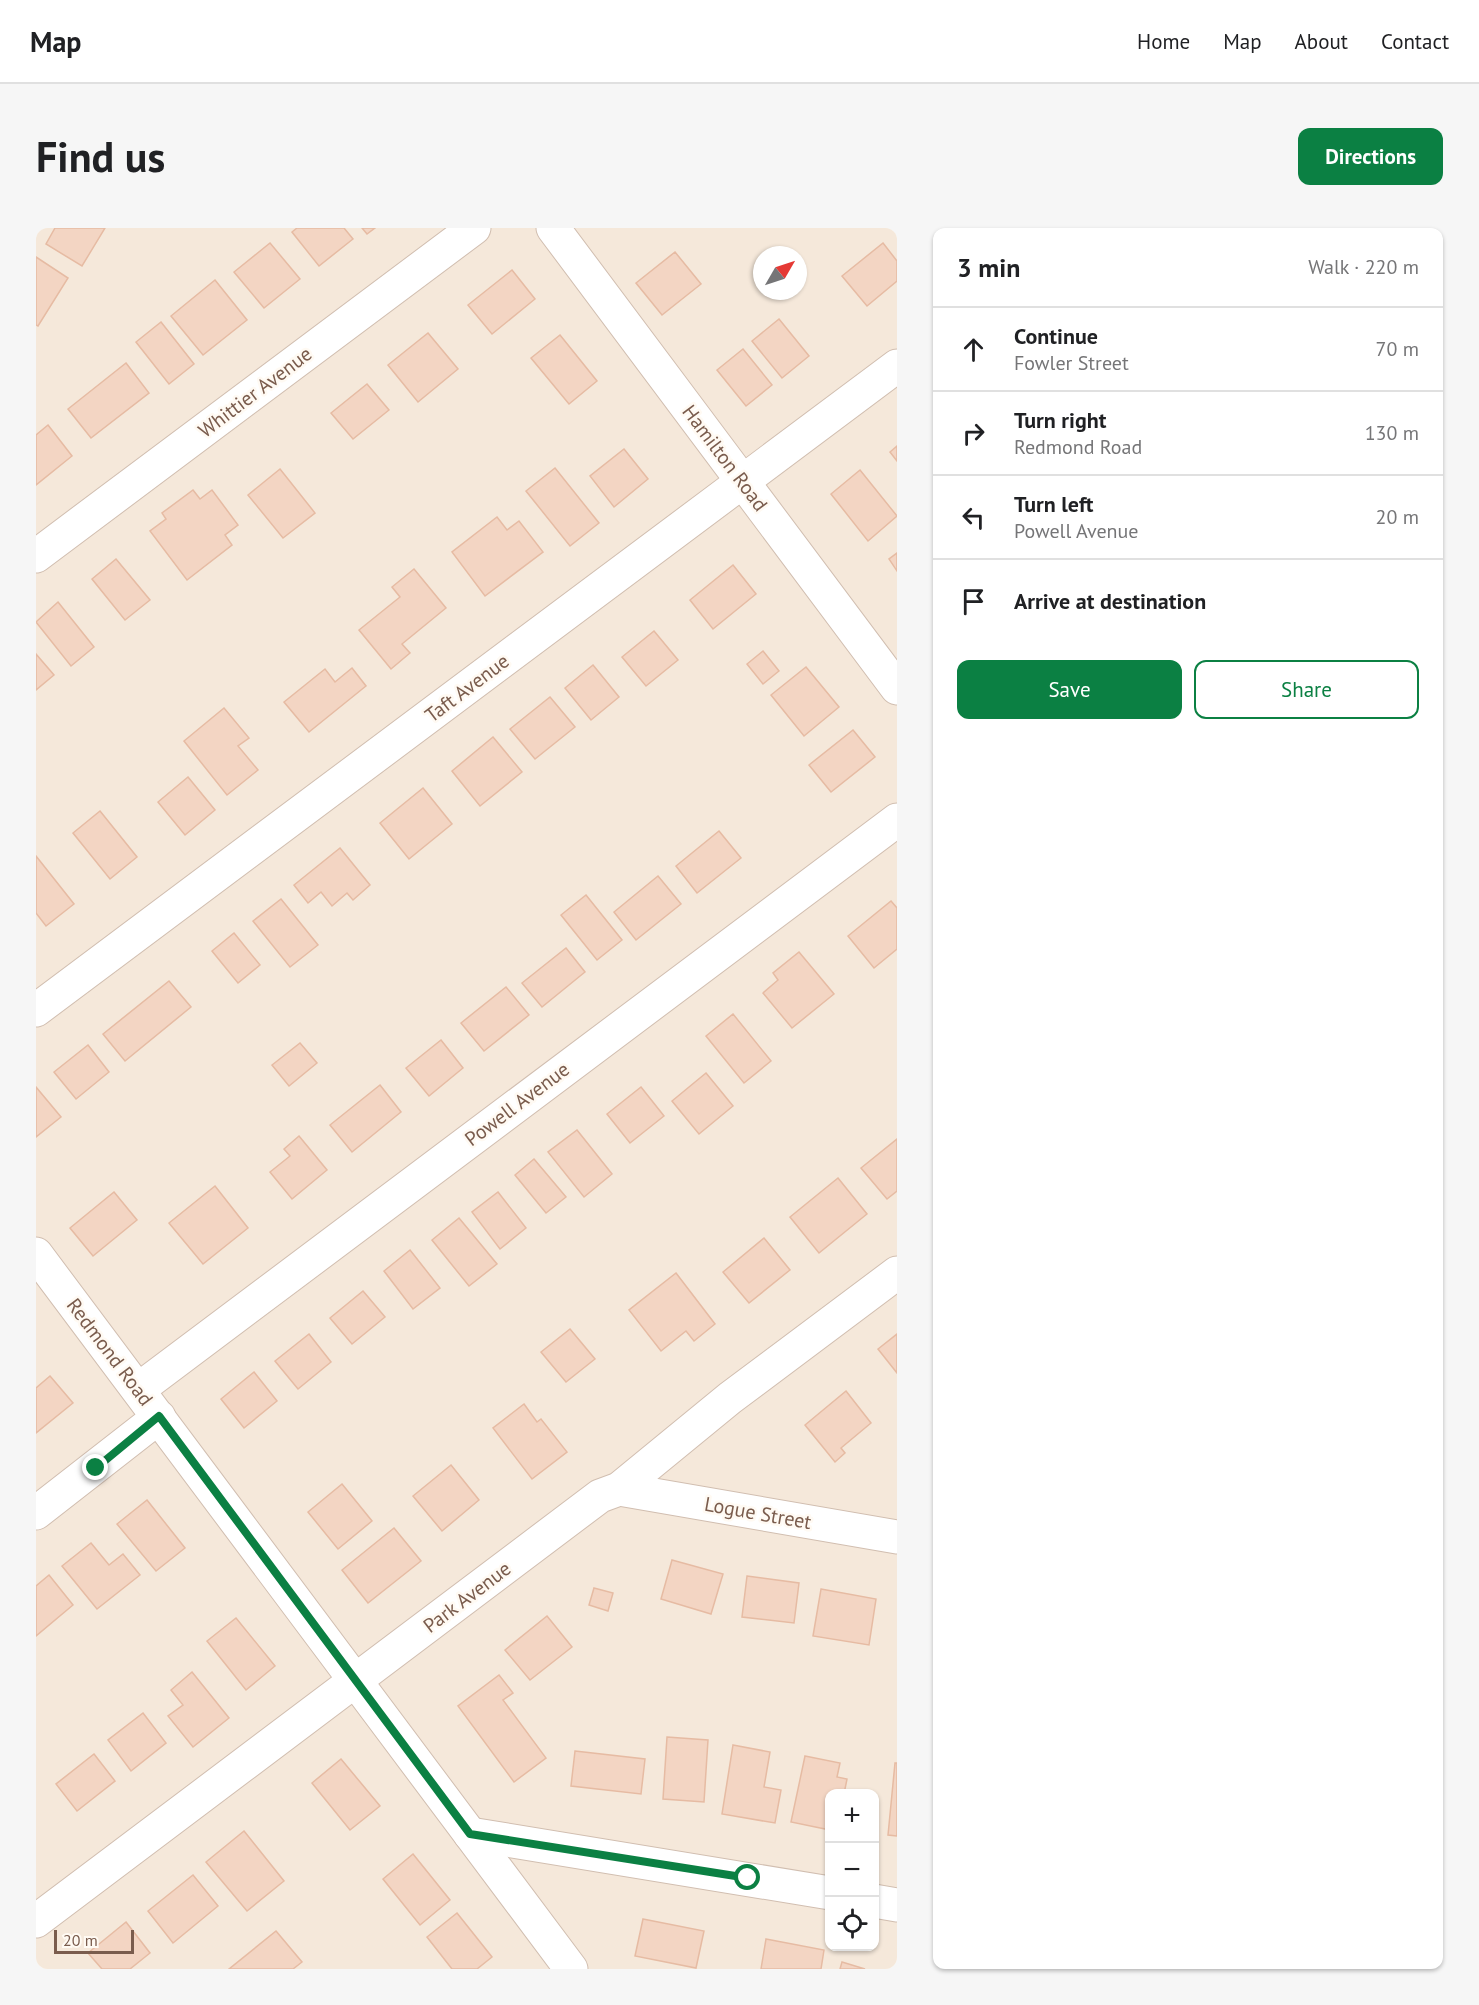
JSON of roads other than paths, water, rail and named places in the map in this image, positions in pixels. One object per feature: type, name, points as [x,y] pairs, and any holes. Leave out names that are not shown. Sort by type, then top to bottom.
[{"type":"street","name":"Whittier Avenue","points":[[36,556],[474,228]]},
{"type":"street","name":"Hamilton Road","points":[[553,228],[897,688]]},
{"type":"street","name":"Taft Avenue","points":[[36,1010],[897,366]]},
{"type":"street","name":"Powell Avenue","points":[[139,1389],[897,820]]},
{"type":"street","name":"Redmond Road","points":[[36,1254],[570,1969]]},
{"type":"street","name":"Park Avenue","points":[[36,1921],[600,1496],[619,1489],[730,1398],[897,1273]]},
{"type":"street","points":[[36,1513],[159,1416]]},
{"type":"street","name":"Logue Street","points":[[619,1489],[897,1537]]},
{"type":"street","points":[[470,1834],[825,1892]]},
{"type":"street","points":[[879,1902],[897,1905]]}]
